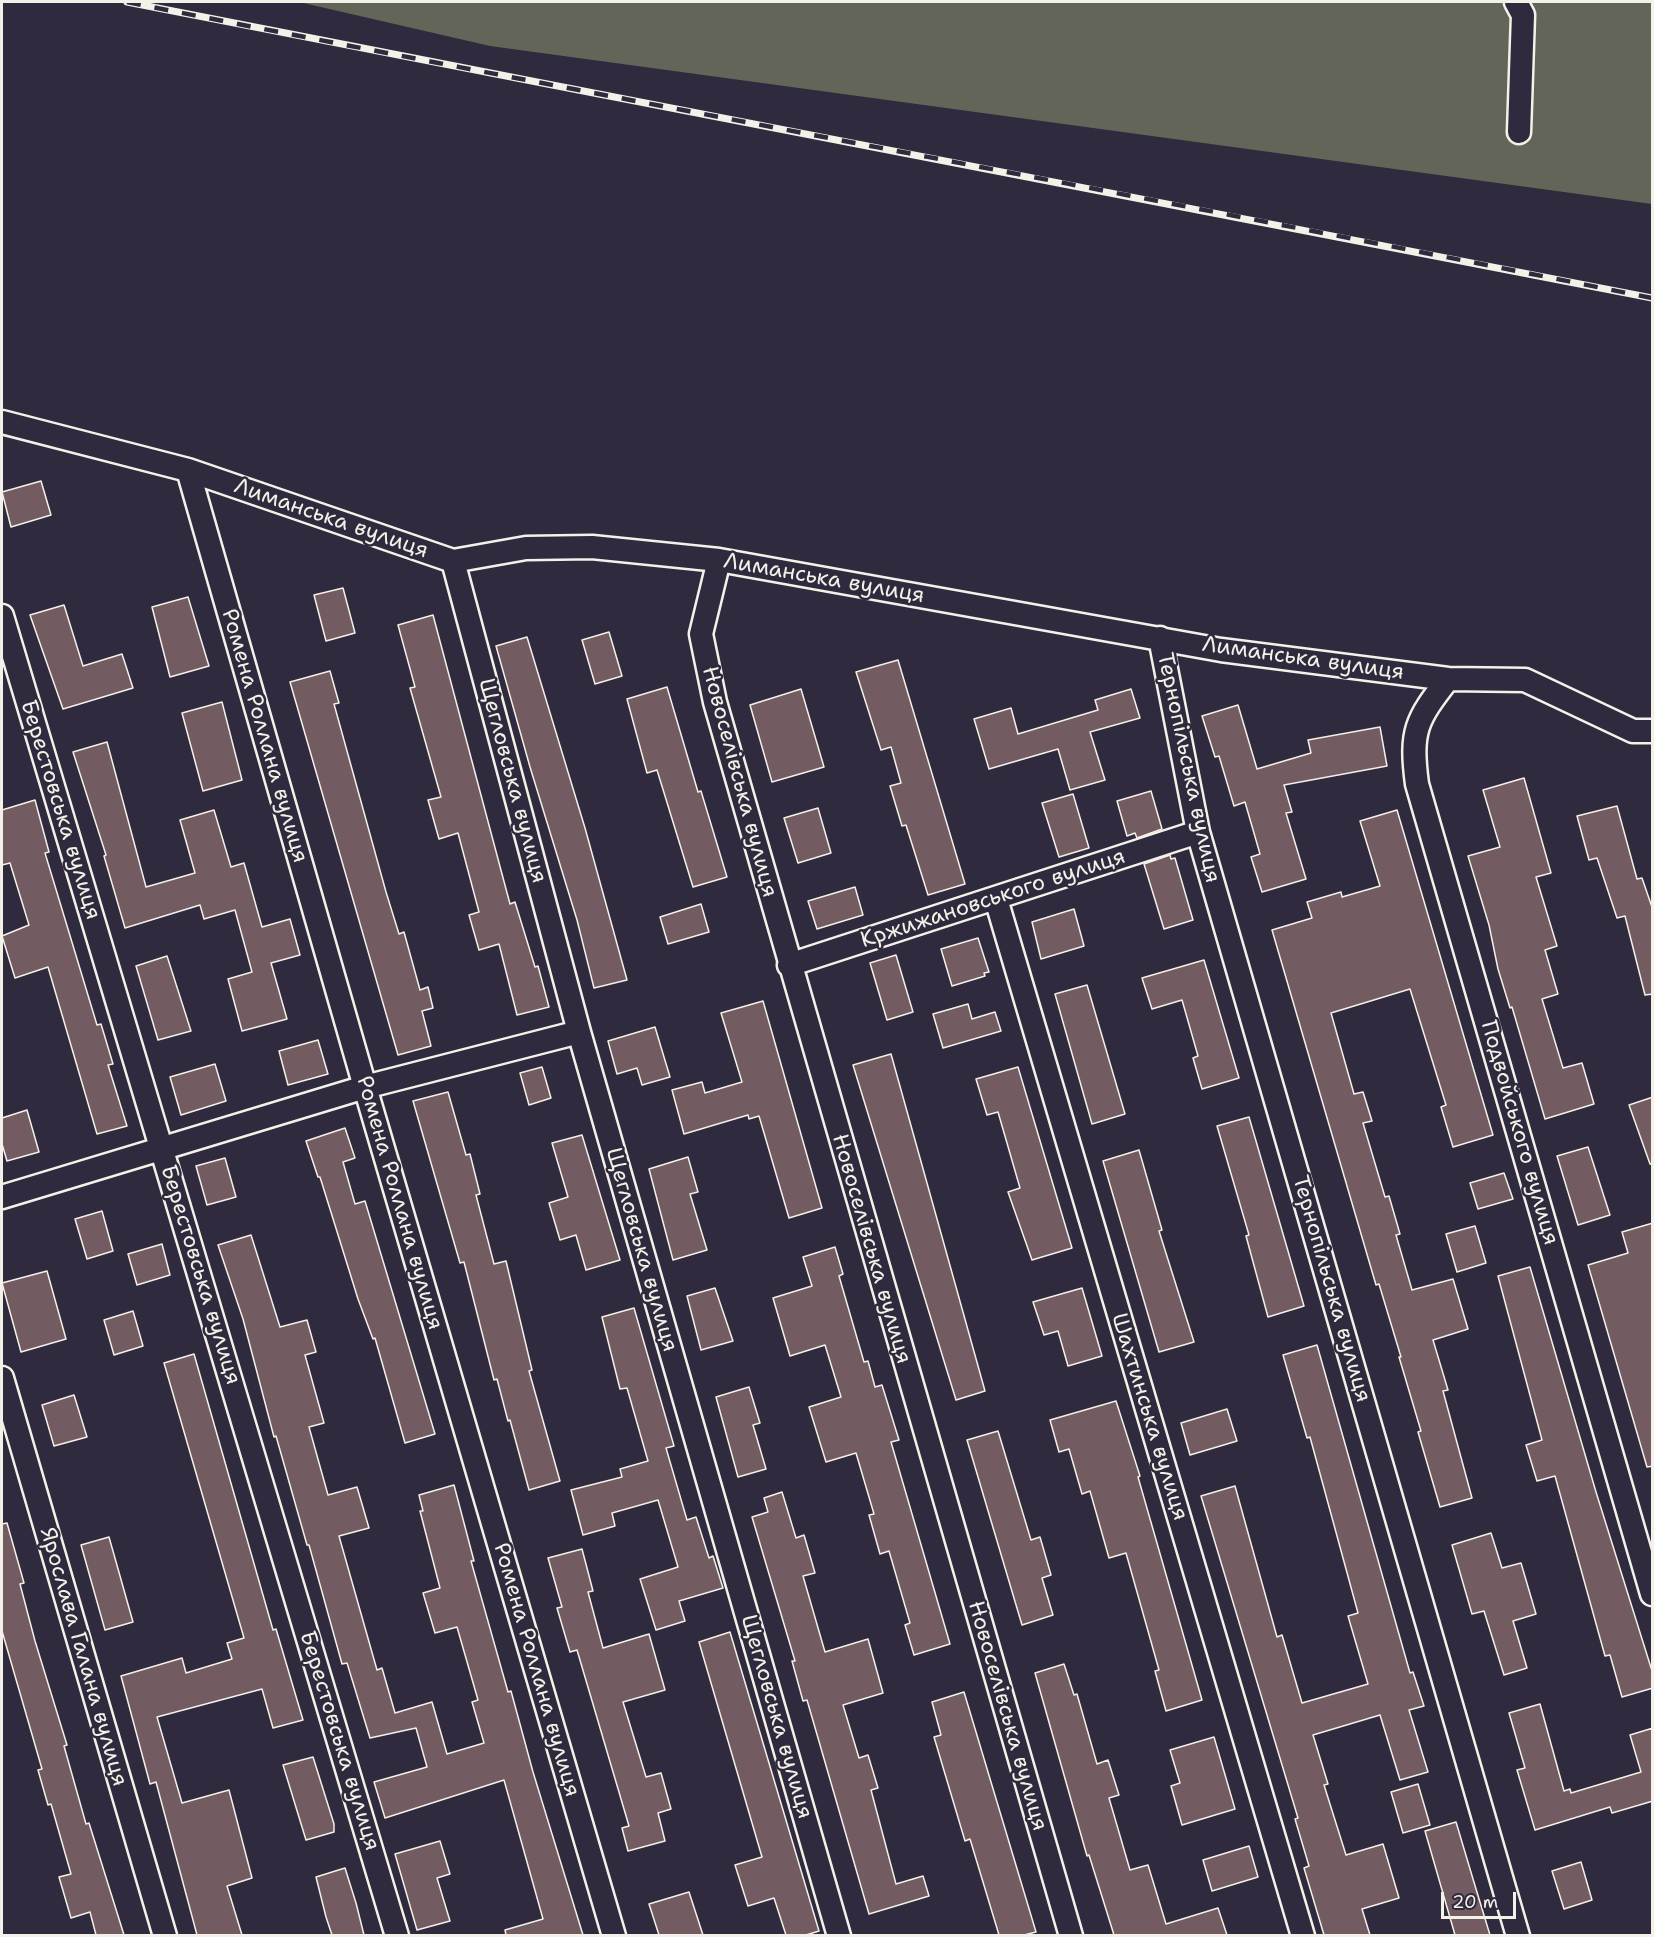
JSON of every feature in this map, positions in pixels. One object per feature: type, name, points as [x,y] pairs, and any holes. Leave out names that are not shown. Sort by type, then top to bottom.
[{"type":"street","points":[[1516,2],[1523,15],[1519,132]]},
{"type":"street","name":"Лиманська вулиця","points":[[2,422],[188,470],[453,561],[526,548],[592,547],[719,560],[1221,650],[1448,679],[1526,680],[1633,731],[1653,731]]},
{"type":"street","name":"Ромена Роллана вулиця","points":[[188,470],[364,1088],[614,1935]]},
{"type":"street","name":"Новоселівська вулиця","points":[[719,560],[701,634],[715,702],[789,965],[1071,1935]]},
{"type":"street","name":"Щегловська вулиця","points":[[453,561],[579,1032],[839,1935]]},
{"type":"street","name":"Берестовська вулиця","points":[[2,616],[396,1935]]},
{"type":"street","name":"Тернопільська вулиця","points":[[1160,639],[1198,831],[1518,1935]]},
{"type":"street","name":"Подвойського вулиця","points":[[1448,679],[1420,715],[1413,749],[1418,784],[1653,1594]]},
{"type":"street","name":"Кржижановського вулиця","points":[[789,965],[1198,831]]},
{"type":"street","name":"Шахтинська вулиця","points":[[996,899],[1303,1935]]},
{"type":"street","points":[[2,1197],[364,1088],[579,1032]]},
{"type":"street","name":"Ярослава Галана вулиця","points":[[2,1378],[165,1935]]},
{"type":"green space","points":[[299,2],[1652,2],[1652,204],[490,46]]},
{"type":"building","points":[[41,481],[51,515],[11,527],[2,492]]},
{"type":"building","points":[[343,588],[355,633],[326,641],[314,595]]},
{"type":"building","points":[[188,597],[209,666],[170,677],[152,607]]},
{"type":"building","points":[[64,605],[83,666],[122,654],[133,688],[63,709],[30,615]]},
{"type":"building","points":[[433,615],[510,904],[515,902],[535,967],[538,966],[549,1007],[517,1015],[499,944],[479,950],[469,915],[479,912],[458,833],[439,839],[428,800],[441,797],[410,688],[415,687],[398,625]]},
{"type":"building","points":[[609,632],[622,676],[595,684],[582,640]]},
{"type":"building","points":[[527,637],[585,828],[627,980],[594,988],[577,920],[496,646]]},
{"type":"building","points":[[898,660],[965,884],[928,895],[906,825],[902,826],[890,786],[901,783],[891,747],[881,750],[856,672]]},
{"type":"building","points":[[330,671],[339,703],[334,704],[386,892],[399,934],[404,932],[420,990],[428,987],[433,1008],[422,1011],[431,1046],[398,1055],[290,682]]},
{"type":"building","points":[[667,687],[698,792],[701,791],[727,877],[693,887],[657,770],[647,773],[627,699]]},
{"type":"building","points":[[801,689],[824,767],[772,782],[750,705]]},
{"type":"building","points":[[1131,689],[1140,718],[1090,732],[1105,780],[1070,790],[1058,749],[989,769],[974,719],[1011,708],[1018,734],[1098,710],[1095,700]]},
{"type":"building","points":[[222,702],[242,780],[203,791],[182,713]]},
{"type":"building","points":[[1238,705],[1257,769],[1311,753],[1308,740],[1380,727],[1387,766],[1284,785],[1292,812],[1286,813],[1306,879],[1262,892],[1251,857],[1260,854],[1245,802],[1234,806],[1219,756],[1215,757],[1202,716]]},
{"type":"building","points":[[107,742],[146,887],[195,873],[180,820],[214,810],[231,867],[244,863],[262,927],[290,919],[300,955],[271,963],[287,1019],[242,1031],[228,979],[252,972],[235,910],[204,919],[200,905],[125,928],[104,856],[106,855],[73,752]]},
{"type":"building","points":[[1524,778],[1551,873],[1536,877],[1557,946],[1545,950],[1558,994],[1542,999],[1563,1068],[1582,1063],[1594,1104],[1545,1119],[1512,1007],[1510,1008],[1498,969],[1489,925],[1468,856],[1500,847],[1483,790]]},
{"type":"building","points":[[1151,791],[1162,829],[1137,838],[1135,833],[1127,836],[1117,801]]},
{"type":"building","points":[[1073,794],[1089,848],[1059,857],[1042,803]]},
{"type":"building","points":[[35,800],[49,852],[45,853],[97,1025],[101,1024],[113,1064],[108,1065],[127,1126],[97,1134],[48,967],[15,978],[2,936],[29,925],[10,863],[2,865],[2,810]]},
{"type":"building","points":[[1617,806],[1637,879],[1642,878],[1653,910],[1653,994],[1645,995],[1625,916],[1617,918],[1597,858],[1589,860],[1577,816]]},
{"type":"building","points":[[818,808],[831,853],[798,863],[784,818]]},
{"type":"building","points":[[1397,810],[1493,1135],[1453,1147],[1441,1107],[1446,1105],[1410,989],[1331,1013],[1354,1094],[1363,1092],[1372,1121],[1363,1123],[1385,1197],[1389,1196],[1400,1234],[1396,1235],[1412,1290],[1453,1279],[1468,1329],[1433,1340],[1448,1390],[1443,1391],[1472,1498],[1440,1507],[1418,1432],[1421,1431],[1399,1357],[1401,1357],[1379,1284],[1376,1285],[1272,930],[1312,918],[1307,902],[1341,892],[1342,897],[1380,886],[1360,821]]},
{"type":"building","points":[[1170,855],[1171,859],[1175,858],[1193,920],[1164,929],[1144,864]]},
{"type":"building","points":[[855,887],[863,915],[817,929],[808,901]]},
{"type":"building","points":[[701,904],[709,932],[668,944],[660,917]]},
{"type":"building","points":[[1074,909],[1084,946],[1041,959],[1032,922]]},
{"type":"building","points":[[978,938],[989,972],[984,973],[985,976],[952,986],[941,949]]},
{"type":"building","points":[[896,955],[913,1012],[887,1020],[870,963]]},
{"type":"building","points":[[167,956],[191,1031],[158,1040],[136,966]]},
{"type":"building","points":[[1204,960],[1239,1078],[1202,1089],[1193,1058],[1198,1056],[1182,1000],[1152,1009],[1142,978]]},
{"type":"building","points":[[1087,985],[1125,1114],[1092,1124],[1055,994]]},
{"type":"building","points":[[763,1001],[822,1208],[789,1218],[759,1116],[749,1119],[748,1115],[684,1134],[672,1090],[702,1082],[705,1093],[742,1082],[721,1013]]},
{"type":"building","points":[[968,1004],[972,1019],[995,1012],[1001,1031],[943,1048],[933,1014]]},
{"type":"building","points":[[655,1027],[670,1077],[642,1085],[637,1068],[617,1074],[608,1041]]},
{"type":"building","points":[[318,1040],[328,1074],[288,1085],[279,1051]]},
{"type":"building","points":[[891,1054],[985,1391],[956,1400],[853,1065]]},
{"type":"building","points":[[215,1064],[226,1101],[181,1115],[170,1077]]},
{"type":"building","points":[[542,1067],[551,1098],[529,1105],[520,1073]]},
{"type":"building","points":[[1018,1067],[1072,1248],[1032,1260],[1008,1192],[1020,1188],[998,1112],[987,1115],[976,1079]]},
{"type":"building","points":[[448,1092],[466,1155],[470,1154],[480,1194],[476,1195],[494,1264],[506,1261],[532,1370],[529,1371],[560,1481],[529,1490],[497,1379],[494,1380],[464,1262],[460,1263],[413,1101]]},
{"type":"building","points":[[1653,1097],[1653,1164],[1650,1164],[1629,1105]]},
{"type":"building","points":[[27,1110],[39,1152],[7,1161],[2,1144],[2,1118]]},
{"type":"building","points":[[1249,1117],[1304,1306],[1268,1317],[1246,1236],[1249,1235],[1217,1126]]},
{"type":"building","points":[[345,1128],[355,1158],[343,1162],[355,1204],[365,1201],[435,1434],[405,1443],[375,1338],[373,1339],[358,1299],[320,1177],[318,1177],[306,1141]]},
{"type":"building","points":[[582,1135],[620,1260],[586,1270],[576,1235],[560,1240],[549,1203],[568,1197],[552,1143]]},
{"type":"building","points":[[1588,1147],[1610,1215],[1578,1225],[1557,1156]]},
{"type":"building","points":[[1139,1150],[1162,1230],[1159,1231],[1194,1342],[1159,1352],[1103,1161]]},
{"type":"building","points":[[688,1157],[698,1192],[690,1194],[707,1250],[673,1260],[649,1169]]},
{"type":"building","points":[[225,1158],[236,1197],[207,1205],[196,1166]]},
{"type":"building","points":[[1504,1173],[1513,1199],[1478,1209],[1470,1183]]},
{"type":"building","points":[[102,1211],[113,1251],[87,1259],[75,1219]]},
{"type":"building","points":[[1653,1223],[1653,1466],[1647,1467],[1588,1265],[1628,1253],[1622,1232]]},
{"type":"building","points":[[1475,1226],[1486,1263],[1457,1272],[1446,1234]]},
{"type":"building","points":[[251,1235],[280,1327],[307,1320],[316,1352],[305,1355],[324,1423],[309,1427],[328,1495],[357,1487],[369,1528],[339,1536],[377,1670],[382,1668],[395,1713],[432,1702],[447,1754],[484,1743],[472,1702],[478,1700],[457,1627],[435,1633],[423,1593],[440,1588],[420,1511],[423,1511],[419,1495],[454,1485],[474,1561],[471,1561],[508,1692],[511,1691],[533,1772],[583,1935],[506,1935],[505,1930],[543,1919],[504,1780],[385,1818],[374,1782],[427,1767],[416,1728],[370,1738],[347,1663],[342,1664],[309,1545],[307,1545],[276,1436],[274,1437],[243,1319],[218,1245]]},
{"type":"building","points":[[162,1244],[170,1275],[137,1285],[128,1254]]},
{"type":"building","points":[[835,1247],[843,1274],[839,1276],[864,1362],[868,1361],[875,1387],[882,1385],[899,1440],[891,1442],[950,1644],[914,1655],[905,1625],[910,1623],[889,1551],[880,1554],[869,1515],[874,1514],[856,1453],[826,1462],[809,1407],[841,1397],[825,1345],[790,1356],[773,1298],[812,1286],[803,1257]]},
{"type":"building","points":[[1530,1267],[1596,1492],[1653,1674],[1653,1688],[1622,1697],[1610,1655],[1605,1656],[1555,1476],[1537,1481],[1526,1445],[1542,1440],[1498,1276]]},
{"type":"building","points":[[47,1271],[66,1339],[21,1352],[2,1283]]},
{"type":"building","points":[[715,1288],[733,1341],[701,1350],[687,1296]]},
{"type":"building","points":[[1082,1288],[1102,1356],[1068,1366],[1058,1331],[1044,1335],[1033,1302]]},
{"type":"building","points":[[634,1308],[674,1446],[666,1448],[687,1520],[696,1517],[709,1558],[713,1556],[723,1588],[679,1601],[685,1621],[656,1630],[640,1579],[678,1567],[658,1500],[612,1513],[615,1526],[583,1535],[571,1490],[622,1477],[620,1469],[648,1461],[627,1388],[620,1389],[602,1317]]},
{"type":"building","points":[[133,1311],[143,1346],[114,1355],[104,1320]]},
{"type":"building","points":[[1317,1345],[1410,1673],[1413,1672],[1424,1706],[1409,1710],[1428,1772],[1400,1780],[1380,1715],[1313,1735],[1328,1784],[1324,1785],[1346,1855],[1383,1844],[1399,1898],[1362,1909],[1370,1935],[1324,1935],[1304,1868],[1309,1866],[1295,1819],[1298,1818],[1201,1496],[1235,1486],[1277,1637],[1282,1635],[1302,1703],[1368,1684],[1348,1616],[1358,1613],[1310,1437],[1307,1438],[1283,1355]]},
{"type":"building","points":[[194,1354],[273,1630],[276,1629],[303,1720],[273,1728],[262,1689],[157,1717],[182,1803],[229,1790],[252,1878],[227,1886],[242,1935],[197,1935],[156,1782],[150,1784],[121,1676],[182,1658],[186,1673],[232,1659],[227,1643],[244,1638],[164,1363]]},
{"type":"building","points":[[749,1387],[760,1423],[753,1425],[766,1469],[738,1477],[716,1397]]},
{"type":"building","points":[[74,1395],[87,1437],[54,1446],[42,1405]]},
{"type":"building","points":[[1116,1401],[1140,1476],[1138,1477],[1202,1700],[1166,1711],[1155,1671],[1159,1670],[1126,1553],[1109,1558],[1090,1491],[1082,1494],[1069,1449],[1059,1452],[1050,1420]]},
{"type":"building","points":[[1227,1409],[1237,1441],[1190,1455],[1181,1423]]},
{"type":"building","points":[[998,1431],[1031,1540],[1040,1537],[1051,1575],[1042,1578],[1053,1615],[1022,1625],[967,1440]]},
{"type":"building","points":[[782,1492],[796,1538],[804,1535],[815,1573],[803,1576],[825,1652],[868,1639],[883,1693],[843,1705],[859,1758],[868,1755],[878,1788],[871,1790],[896,1884],[923,1876],[929,1896],[869,1914],[807,1700],[803,1701],[792,1661],[795,1661],[752,1517],[768,1512],[764,1498]]},
{"type":"building","points":[[7,1523],[24,1583],[20,1584],[67,1745],[64,1746],[86,1824],[89,1823],[124,1935],[96,1935],[90,1912],[71,1918],[59,1877],[71,1874],[51,1804],[48,1805],[38,1770],[42,1769],[2,1631],[2,1524]]},
{"type":"building","points":[[1491,1533],[1502,1568],[1521,1563],[1536,1614],[1513,1621],[1527,1668],[1504,1675],[1484,1611],[1472,1614],[1452,1545]]},
{"type":"building","points":[[109,1537],[133,1622],[105,1630],[81,1545]]},
{"type":"building","points":[[582,1549],[593,1591],[588,1592],[603,1648],[649,1634],[665,1690],[623,1702],[646,1777],[661,1773],[671,1809],[658,1813],[665,1841],[628,1851],[622,1828],[629,1826],[577,1650],[570,1652],[557,1608],[562,1607],[548,1558]]},
{"type":"building","points":[[730,1632],[819,1931],[806,1935],[786,1935],[774,1898],[748,1906],[735,1865],[762,1857],[699,1642]]},
{"type":"building","points":[[1064,1664],[1074,1695],[1077,1694],[1097,1764],[1108,1760],[1119,1795],[1109,1798],[1130,1870],[1148,1865],[1166,1924],[1218,1908],[1227,1935],[1114,1935],[1089,1855],[1087,1856],[1035,1673]]},
{"type":"building","points":[[964,1692],[1036,1932],[1024,1935],[999,1935],[970,1839],[965,1841],[934,1737],[941,1735],[932,1702]]},
{"type":"building","points":[[1540,1704],[1564,1791],[1570,1789],[1571,1793],[1641,1772],[1630,1735],[1653,1728],[1653,1801],[1612,1813],[1610,1807],[1535,1830],[1517,1770],[1525,1768],[1509,1713]]},
{"type":"building","points":[[1214,1737],[1235,1809],[1182,1825],[1171,1786],[1180,1783],[1170,1750]]},
{"type":"building","points":[[313,1757],[334,1824],[334,1832],[306,1840],[283,1765]]},
{"type":"building","points":[[1418,1784],[1430,1825],[1403,1833],[1391,1792]]},
{"type":"building","points":[[1456,1822],[1490,1935],[1455,1935],[1425,1831]]},
{"type":"building","points":[[440,1841],[450,1874],[437,1878],[450,1921],[417,1930],[395,1854]]},
{"type":"building","points":[[1249,1846],[1258,1877],[1212,1891],[1203,1860]]},
{"type":"building","points":[[1581,1862],[1592,1900],[1564,1909],[1552,1871]]},
{"type":"building","points":[[345,1868],[364,1935],[332,1935],[326,1917],[316,1877]]},
{"type":"building","points":[[689,1892],[703,1935],[659,1935],[649,1904]]},
{"type":"railway","points":[[127,2],[1652,298]]}]
